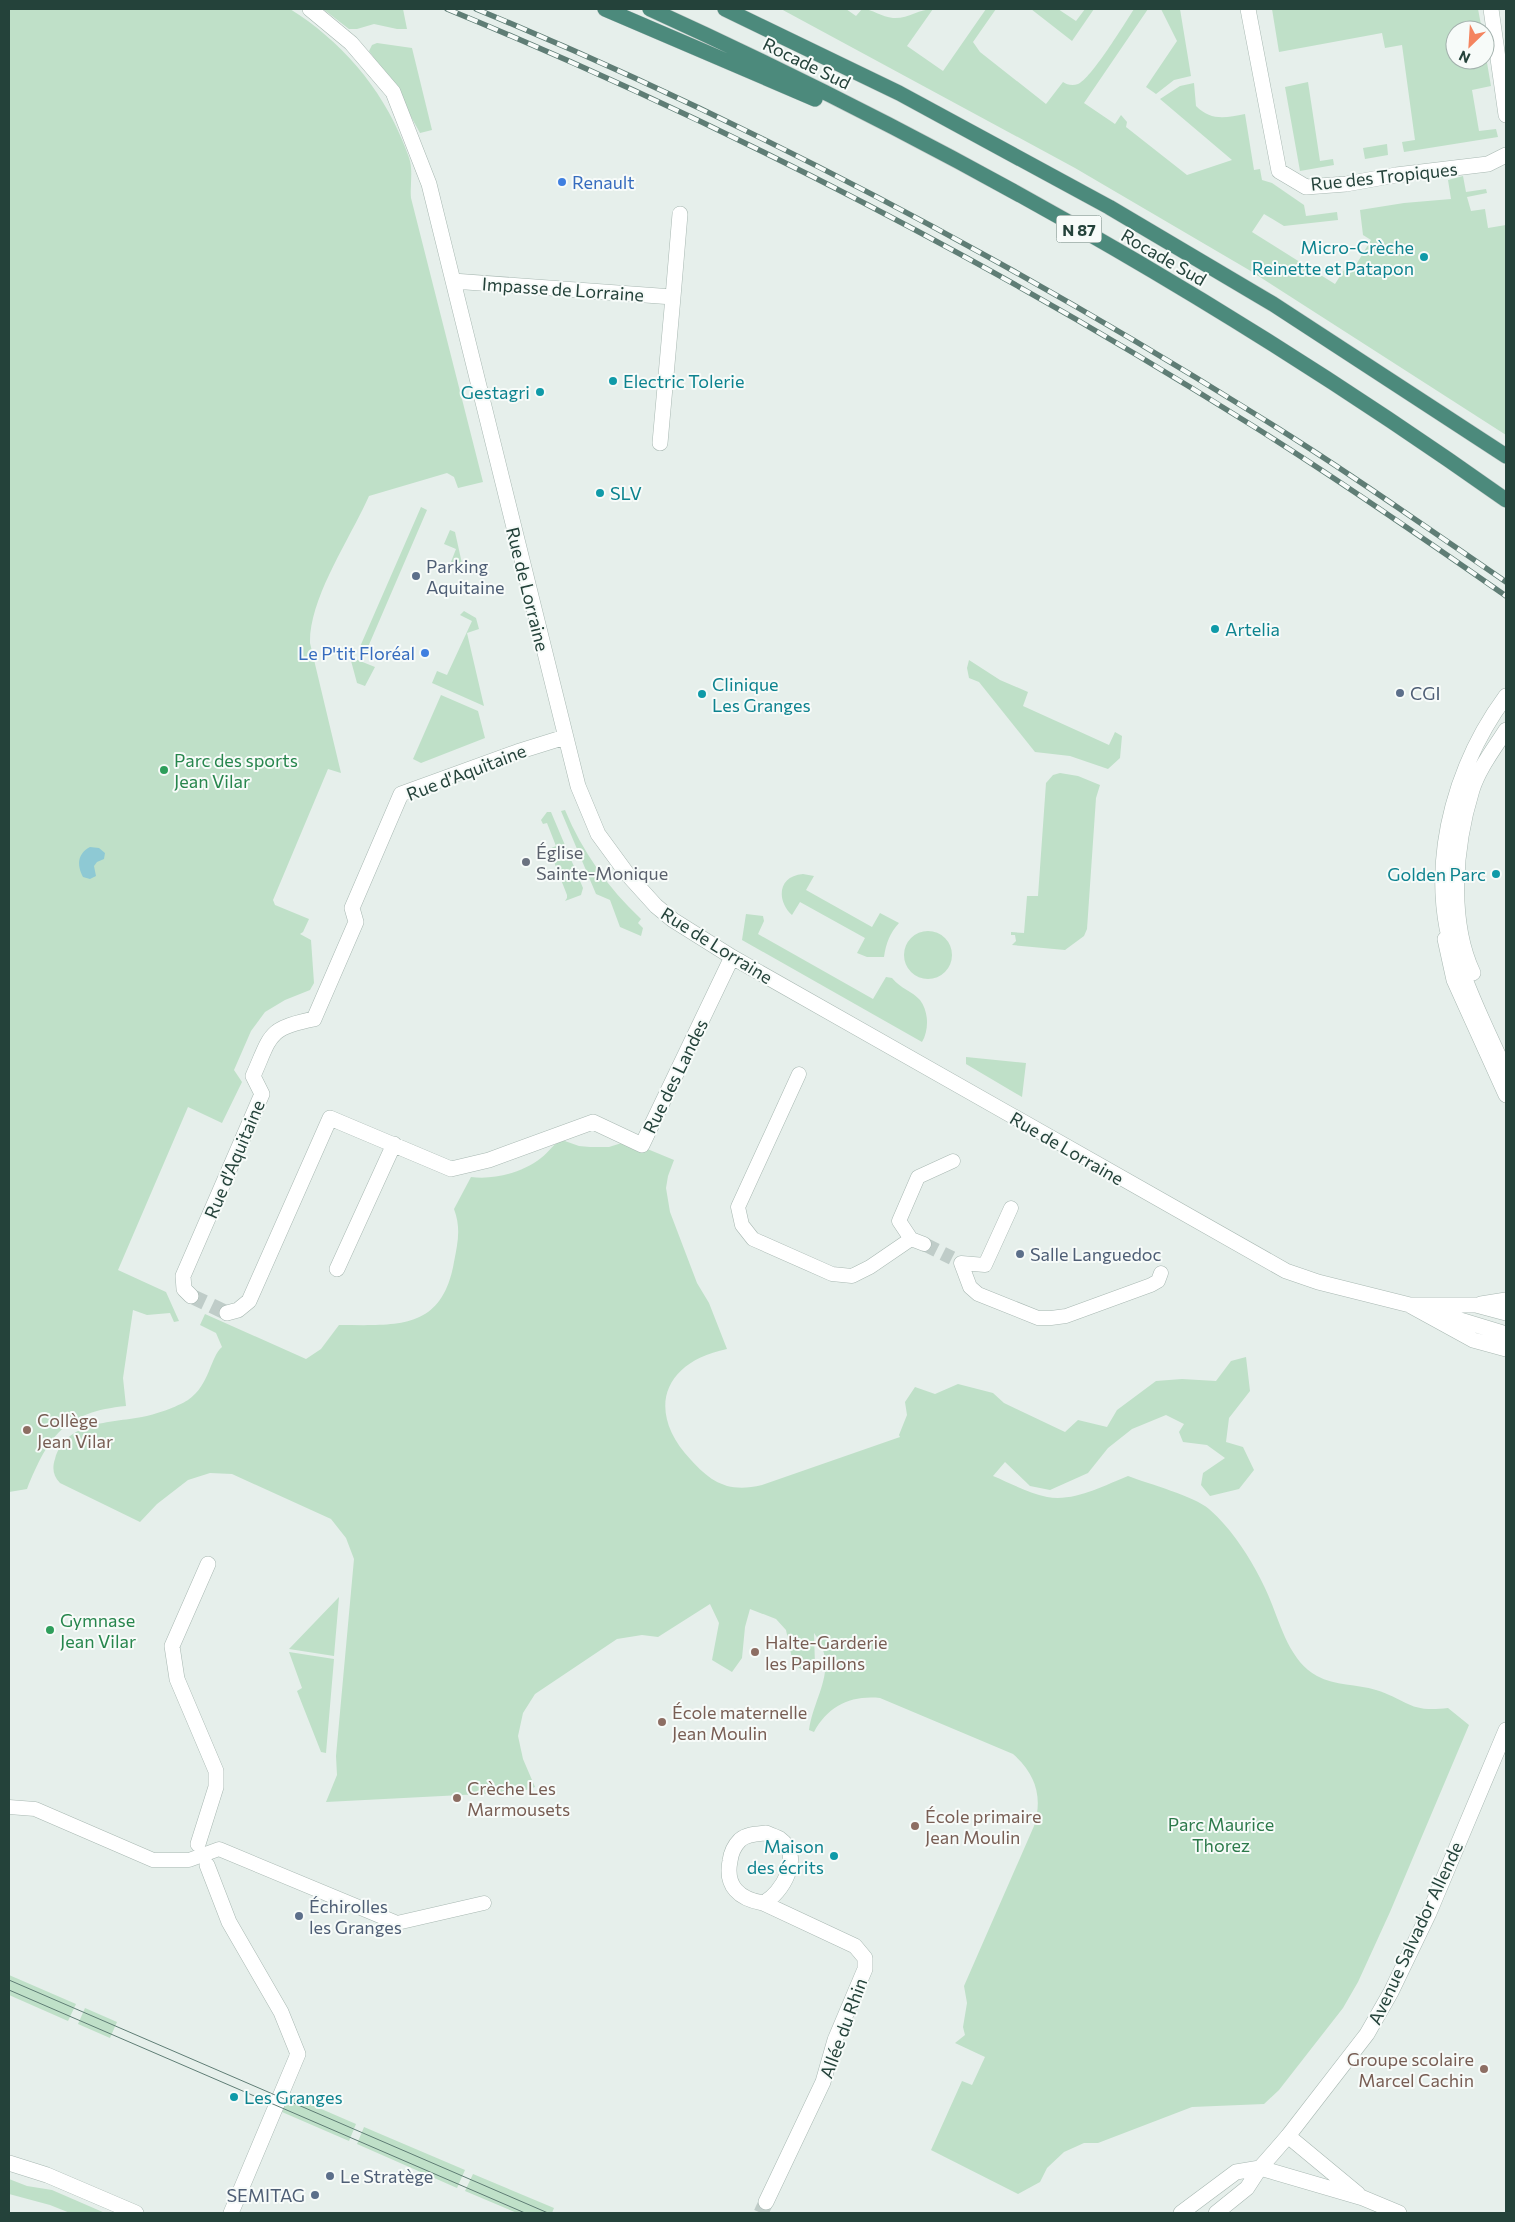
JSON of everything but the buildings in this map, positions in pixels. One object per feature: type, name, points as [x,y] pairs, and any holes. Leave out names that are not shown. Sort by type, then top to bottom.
[{"type":"highway","points":[[605,9],[946,155]]},
{"type":"highway","name":"Rocade Sud","points":[[650,9],[872,116],[1140,263],[1218,310],[1398,426],[1506,500]]},
{"type":"highway","name":"Rocade Sud","points":[[725,9],[899,93],[1109,207],[1281,308],[1506,456]]},
{"type":"street","name":"Rue de Lorraine","points":[[310,9],[351,43],[393,92],[429,184],[578,786],[598,834],[628,875],[656,906],[732,957],[1286,1271],[1318,1282],[1410,1305],[1476,1305],[1506,1313]]},
{"type":"street","name":"Rue des Tropiques","points":[[1248,9],[1278,171],[1306,187],[1346,184],[1396,175],[1488,164],[1506,155]]},
{"type":"street","points":[[1491,9],[1506,115]]},
{"type":"street","points":[[660,443],[680,214]]},
{"type":"street","name":"Impasse de Lorraine","points":[[453,281],[673,297]]},
{"type":"street","points":[[1502,701],[1473,749],[1459,784],[1450,819],[1444,861],[1443,933],[1454,980],[1506,1094]]},
{"type":"street","points":[[1506,730],[1488,757],[1473,788],[1465,822],[1457,893],[1458,925],[1471,969],[1506,1047]]},
{"type":"street","name":"Rue d'Aquitaine","points":[[191,1296],[184,1289],[183,1276],[262,1094],[253,1076],[272,1034],[289,1024],[314,1019],[356,922],[352,908],[401,794],[517,752],[565,737]]},
{"type":"street","points":[[1443,893],[1447,930],[1463,975],[1506,1072]]},
{"type":"street","name":"Rue des Landes","points":[[394,1144],[450,1170],[489,1160],[593,1122],[642,1145],[732,957]]},
{"type":"street","points":[[799,1074],[738,1207],[742,1225],[753,1239],[832,1274],[852,1276],[870,1268],[911,1239]]},
{"type":"street","points":[[227,1313],[238,1310],[249,1301],[330,1118],[394,1144],[337,1269]]},
{"type":"street","points":[[924,1244],[911,1239],[899,1221],[918,1177],[953,1161]]},
{"type":"street","points":[[1010,1208],[985,1265],[956,1260],[970,1286],[978,1294],[1038,1318],[1051,1318],[1066,1316],[1151,1285],[1158,1281],[1161,1273]]},
{"type":"street","points":[[1476,1305],[1506,1300]]},
{"type":"street","name":"Rue de Lorraine","points":[[1410,1305],[1473,1340],[1506,1349]]},
{"type":"street","points":[[1410,1305],[1506,1334]]},
{"type":"street","points":[[198,1844],[216,1787],[216,1771],[177,1679],[172,1646],[208,1564]]},
{"type":"street","name":"Avenue Salvador Allende","points":[[1216,2213],[1247,2188],[1260,2168],[1288,2136],[1367,2034],[1391,1992],[1429,1913],[1506,1730]]},
{"type":"street","points":[[9,1807],[35,1809],[153,1860],[189,1860],[219,1849],[397,1923],[484,1903]]},
{"type":"street","name":"Allée du Rhin","points":[[763,1904],[775,1896],[786,1882],[790,1859],[789,1850],[782,1840],[766,1833],[752,1834],[741,1840],[730,1856],[727,1872],[730,1883],[737,1892],[754,1902],[763,1904],[855,1946],[865,1958],[865,1968],[835,2040],[823,2082],[766,2202]]},
{"type":"street","points":[[207,1865],[229,1922],[281,2012],[298,2054],[231,2213]]},
{"type":"street","points":[[1288,2136],[1362,2198]]},
{"type":"street","points":[[9,2163],[47,2175],[136,2213]]},
{"type":"street","points":[[1180,2213],[1236,2172],[1260,2168],[1362,2198],[1399,2213]]},
{"type":"green space","name":"Parc des sports Jean Vilar","points":[[9,9],[290,9],[326,35],[342,50],[357,66],[383,102],[394,122],[409,158],[411,165],[411,198],[483,482],[458,488],[454,477],[447,473],[369,496],[332,568],[316,607],[310,643],[341,773],[328,769],[273,900],[275,905],[309,919],[303,932],[300,934],[311,940],[314,983],[310,990],[285,1000],[265,1012],[251,1031],[234,1070],[242,1082],[222,1123],[188,1107],[118,1270],[166,1292],[179,1321],[174,1322],[170,1313],[147,1315],[133,1310],[123,1378],[126,1406],[105,1409],[74,1421],[62,1430],[43,1454],[27,1489],[9,1492]]},
{"type":"green space","points":[[323,9],[403,9],[407,29],[374,24],[357,29],[349,29]]},
{"type":"green space","points":[[781,9],[846,9],[856,16],[862,9],[898,18],[933,9],[907,46],[943,71],[986,9],[996,9],[973,42],[980,52],[1046,104],[1063,82],[1074,85],[1084,80],[1107,50],[1134,9],[1148,9],[1084,103],[1115,124],[1121,115],[1127,122],[1126,127],[1187,175],[1232,160],[1160,99],[1180,86],[1194,83],[1196,106],[1202,111],[1219,117],[1245,114],[1254,170],[1260,169],[1262,180],[1272,183],[1304,205],[1306,216],[1337,212],[1338,220],[1284,226],[1264,214],[1252,232],[1335,284],[1344,270],[1351,273],[1371,240],[1363,235],[1360,210],[1404,203],[1451,199],[1448,180],[1463,176],[1466,192],[1486,189],[1487,193],[1467,197],[1471,211],[1485,209],[1488,228],[1506,225],[1506,435],[1249,270],[1075,168]]},
{"type":"green space","points":[[1031,9],[1058,9],[1076,21],[1085,9],[1094,9],[1072,41]]},
{"type":"green space","points":[[1161,9],[1180,9],[1191,76],[1174,80],[1156,94],[1146,87],[1177,41]]},
{"type":"green space","points":[[1272,9],[1478,9],[1480,20],[1445,20],[1445,70],[1488,70],[1491,86],[1472,90],[1479,131],[1496,129],[1498,137],[1404,152],[1402,142],[1415,140],[1402,45],[1385,48],[1382,33],[1279,52]]},
{"type":"green space","points":[[377,43],[412,48],[432,130],[420,133],[393,84],[369,51],[372,45]]},
{"type":"green space","points":[[1308,82],[1320,161],[1333,159],[1334,165],[1300,171],[1285,87]]},
{"type":"green space","points":[[1387,144],[1388,155],[1365,159],[1363,148]]},
{"type":"green space","points":[[421,507],[427,510],[368,647],[380,652],[378,659],[364,654],[359,649]]},
{"type":"green space","points":[[450,530],[455,532],[463,568],[451,562],[456,549],[444,544]]},
{"type":"green space","points":[[464,611],[476,618],[479,629],[467,633],[484,706],[432,683],[437,671],[447,675],[472,621],[460,615]]},
{"type":"green space","points":[[350,657],[375,667],[365,686],[357,683]]},
{"type":"green space","points":[[969,660],[1000,680],[1028,692],[1023,706],[1109,745],[1115,732],[1122,736],[1120,758],[1108,769],[1070,756],[1035,752],[979,682],[969,678],[967,668]]},
{"type":"green space","points":[[441,695],[478,711],[485,738],[421,763],[413,759]]},
{"type":"green space","points":[[1060,773],[1078,776],[1100,785],[1096,798],[1087,929],[1084,936],[1065,950],[1012,945],[1016,941],[1015,935],[1011,935],[1011,932],[1024,933],[1027,896],[1038,896],[1046,783],[1053,775]]},
{"type":"green space","points":[[565,810],[579,840],[597,868],[618,895],[641,919],[638,923],[643,928],[641,936],[620,927],[610,900],[596,894],[561,811]]},
{"type":"green space","points":[[547,812],[551,812],[583,888],[581,895],[565,901],[567,895],[549,849],[556,846],[547,823],[543,824],[541,820]]},
{"type":"green space","points":[[803,874],[814,876],[806,890],[872,927],[880,913],[899,923],[889,938],[884,957],[867,957],[857,953],[865,938],[800,902],[792,915],[783,903],[782,890],[788,879]]},
{"type":"green space","points":[[746,914],[763,916],[764,921],[758,934],[873,999],[886,977],[892,978],[917,997],[923,1005],[927,1021],[926,1032],[922,1042],[742,940]]},
{"type":"green space","points":[[923,931],[933,931],[942,935],[948,941],[952,955],[948,969],[942,975],[933,979],[923,979],[914,975],[908,969],[904,960],[904,950],[908,941],[914,935]]},
{"type":"green space","points":[[966,1057],[1026,1063],[1022,1097],[966,1064]]},
{"type":"green space","name":"Parc Maurice Thorez","points":[[562,1140],[579,1146],[590,1147],[609,1147],[628,1141],[674,1160],[666,1188],[670,1212],[697,1283],[709,1303],[727,1349],[705,1355],[688,1365],[675,1377],[668,1391],[665,1407],[668,1424],[677,1442],[691,1460],[706,1475],[731,1487],[740,1488],[762,1485],[900,1437],[899,1435],[907,1415],[905,1402],[915,1387],[935,1394],[958,1384],[993,1393],[1004,1403],[1065,1432],[1078,1420],[1107,1427],[1117,1410],[1156,1381],[1182,1379],[1216,1381],[1231,1361],[1246,1357],[1250,1391],[1229,1418],[1226,1442],[1243,1447],[1254,1470],[1239,1489],[1210,1496],[1201,1485],[1203,1473],[1225,1458],[1207,1445],[1183,1442],[1179,1432],[1184,1424],[1166,1415],[1132,1429],[1108,1448],[1088,1473],[1050,1490],[1030,1486],[1005,1462],[993,1476],[1033,1493],[1057,1498],[1088,1492],[1128,1476],[1193,1499],[1209,1509],[1217,1517],[1247,1555],[1264,1586],[1284,1636],[1306,1668],[1324,1679],[1376,1690],[1409,1705],[1425,1709],[1448,1708],[1469,1725],[1390,1912],[1358,1982],[1343,2008],[1279,2090],[1264,2104],[1192,2107],[1098,2143],[1084,2143],[1064,2152],[1047,2168],[1040,2182],[1018,2194],[931,2150],[962,2081],[972,2085],[985,2057],[955,2043],[965,2035],[963,2027],[967,2003],[964,1986],[1034,1826],[1038,1806],[1035,1787],[1027,1770],[1013,1754],[880,1698],[859,1698],[841,1704],[826,1715],[814,1732],[809,1730],[825,1670],[825,1658],[814,1633],[815,1665],[802,1670],[793,1663],[786,1630],[776,1619],[750,1609],[745,1627],[742,1658],[732,1672],[712,1660],[719,1623],[710,1604],[658,1637],[642,1635],[617,1639],[535,1694],[523,1713],[518,1736],[523,1759],[535,1787],[520,1792],[326,1802],[337,1775],[336,1756],[354,1559],[346,1538],[331,1519],[232,1474],[210,1473],[188,1480],[157,1504],[140,1522],[60,1483],[56,1478],[54,1472],[55,1459],[69,1437],[91,1426],[159,1413],[183,1403],[195,1394],[201,1387],[215,1357],[222,1347],[216,1333],[200,1325],[205,1314],[306,1359],[321,1349],[339,1325],[398,1323],[414,1319],[428,1312],[439,1301],[448,1285],[457,1248],[458,1222],[454,1209],[471,1177],[498,1176],[525,1168],[544,1156]]},
{"type":"green space","points":[[339,1597],[334,1656],[289,1649]]},
{"type":"green space","points":[[289,1652],[334,1659],[326,1753],[321,1752],[297,1691],[302,1688]]},
{"type":"green space","points":[[9,1975],[76,2004],[68,2021],[9,1995]]},
{"type":"green space","points":[[85,2008],[117,2022],[110,2038],[78,2024]]},
{"type":"green space","points":[[289,2095],[356,2124],[349,2141],[282,2112]]},
{"type":"green space","points":[[364,2127],[465,2170],[457,2188],[357,2144]]},
{"type":"green space","points":[[473,2174],[554,2208],[552,2213],[517,2213],[465,2191]]},
{"type":"green space","points":[[9,2179],[27,2186],[52,2190],[105,2213],[70,2213],[50,2205],[9,2194]]},
{"type":"water","points":[[90,847],[99,848],[105,853],[104,859],[97,862],[94,866],[96,876],[90,879],[83,877],[79,860],[80,856]]},
{"type":"tunnel","points":[[924,1244],[952,1258]]},
{"type":"tunnel","points":[[191,1296],[227,1313]]},
{"type":"tunnel","points":[[761,2213],[766,2202]]},
{"type":"tram line","points":[[9,1980],[548,2213]]},
{"type":"tram line","points":[[9,1990],[525,2213]]},
{"type":"railway","points":[[447,9],[655,100],[859,200],[959,254],[1058,309],[1253,426],[1381,510],[1506,596]]},
{"type":"railway","points":[[476,9],[577,52],[776,145],[971,247],[1162,357],[1287,434],[1506,582]]},
{"type":"place","name":"Renault","points":[[562,182]]},
{"type":"place","name":"Micro-Crèche Reinette et Patapon","points":[[1424,257]]},
{"type":"place","name":"Electric Tolerie","points":[[613,381]]},
{"type":"place","name":"Gestagri","points":[[540,392]]},
{"type":"place","name":"SLV","points":[[600,493]]},
{"type":"place","name":"Parking Aquitaine","points":[[416,576]]},
{"type":"place","name":"Artelia","points":[[1215,629]]},
{"type":"place","name":"Le P'tit Floréal","points":[[425,653]]},
{"type":"place","name":"CGI","points":[[1400,693]]},
{"type":"place","name":"Clinique Les Granges","points":[[702,694]]},
{"type":"place","name":"Parc des sports Jean Vilar","points":[[164,770]]},
{"type":"place","name":"Église Sainte-Monique","points":[[526,862]]},
{"type":"place","name":"Golden Parc","points":[[1496,874]]},
{"type":"place","name":"Salle Languedoc","points":[[1020,1254]]},
{"type":"place","name":"Collège Jean Vilar","points":[[27,1430]]},
{"type":"place","name":"Gymnase Jean Vilar","points":[[50,1630]]},
{"type":"place","name":"Halte-Garderie les Papillons","points":[[755,1652]]},
{"type":"place","name":"École maternelle Jean Moulin","points":[[662,1722]]},
{"type":"place","name":"Crèche Les Marmousets","points":[[457,1798]]},
{"type":"place","name":"École primaire Jean Moulin","points":[[915,1826]]},
{"type":"place","name":"Maison des écrits","points":[[834,1856]]},
{"type":"place","name":"Échirolles les Granges","points":[[299,1916]]},
{"type":"place","name":"Groupe scolaire Marcel Cachin","points":[[1484,2069]]},
{"type":"place","name":"Les Granges","points":[[234,2097]]},
{"type":"place","name":"Le Stratège","points":[[330,2176]]},
{"type":"place","name":"SEMITAG","points":[[315,2195]]}]
